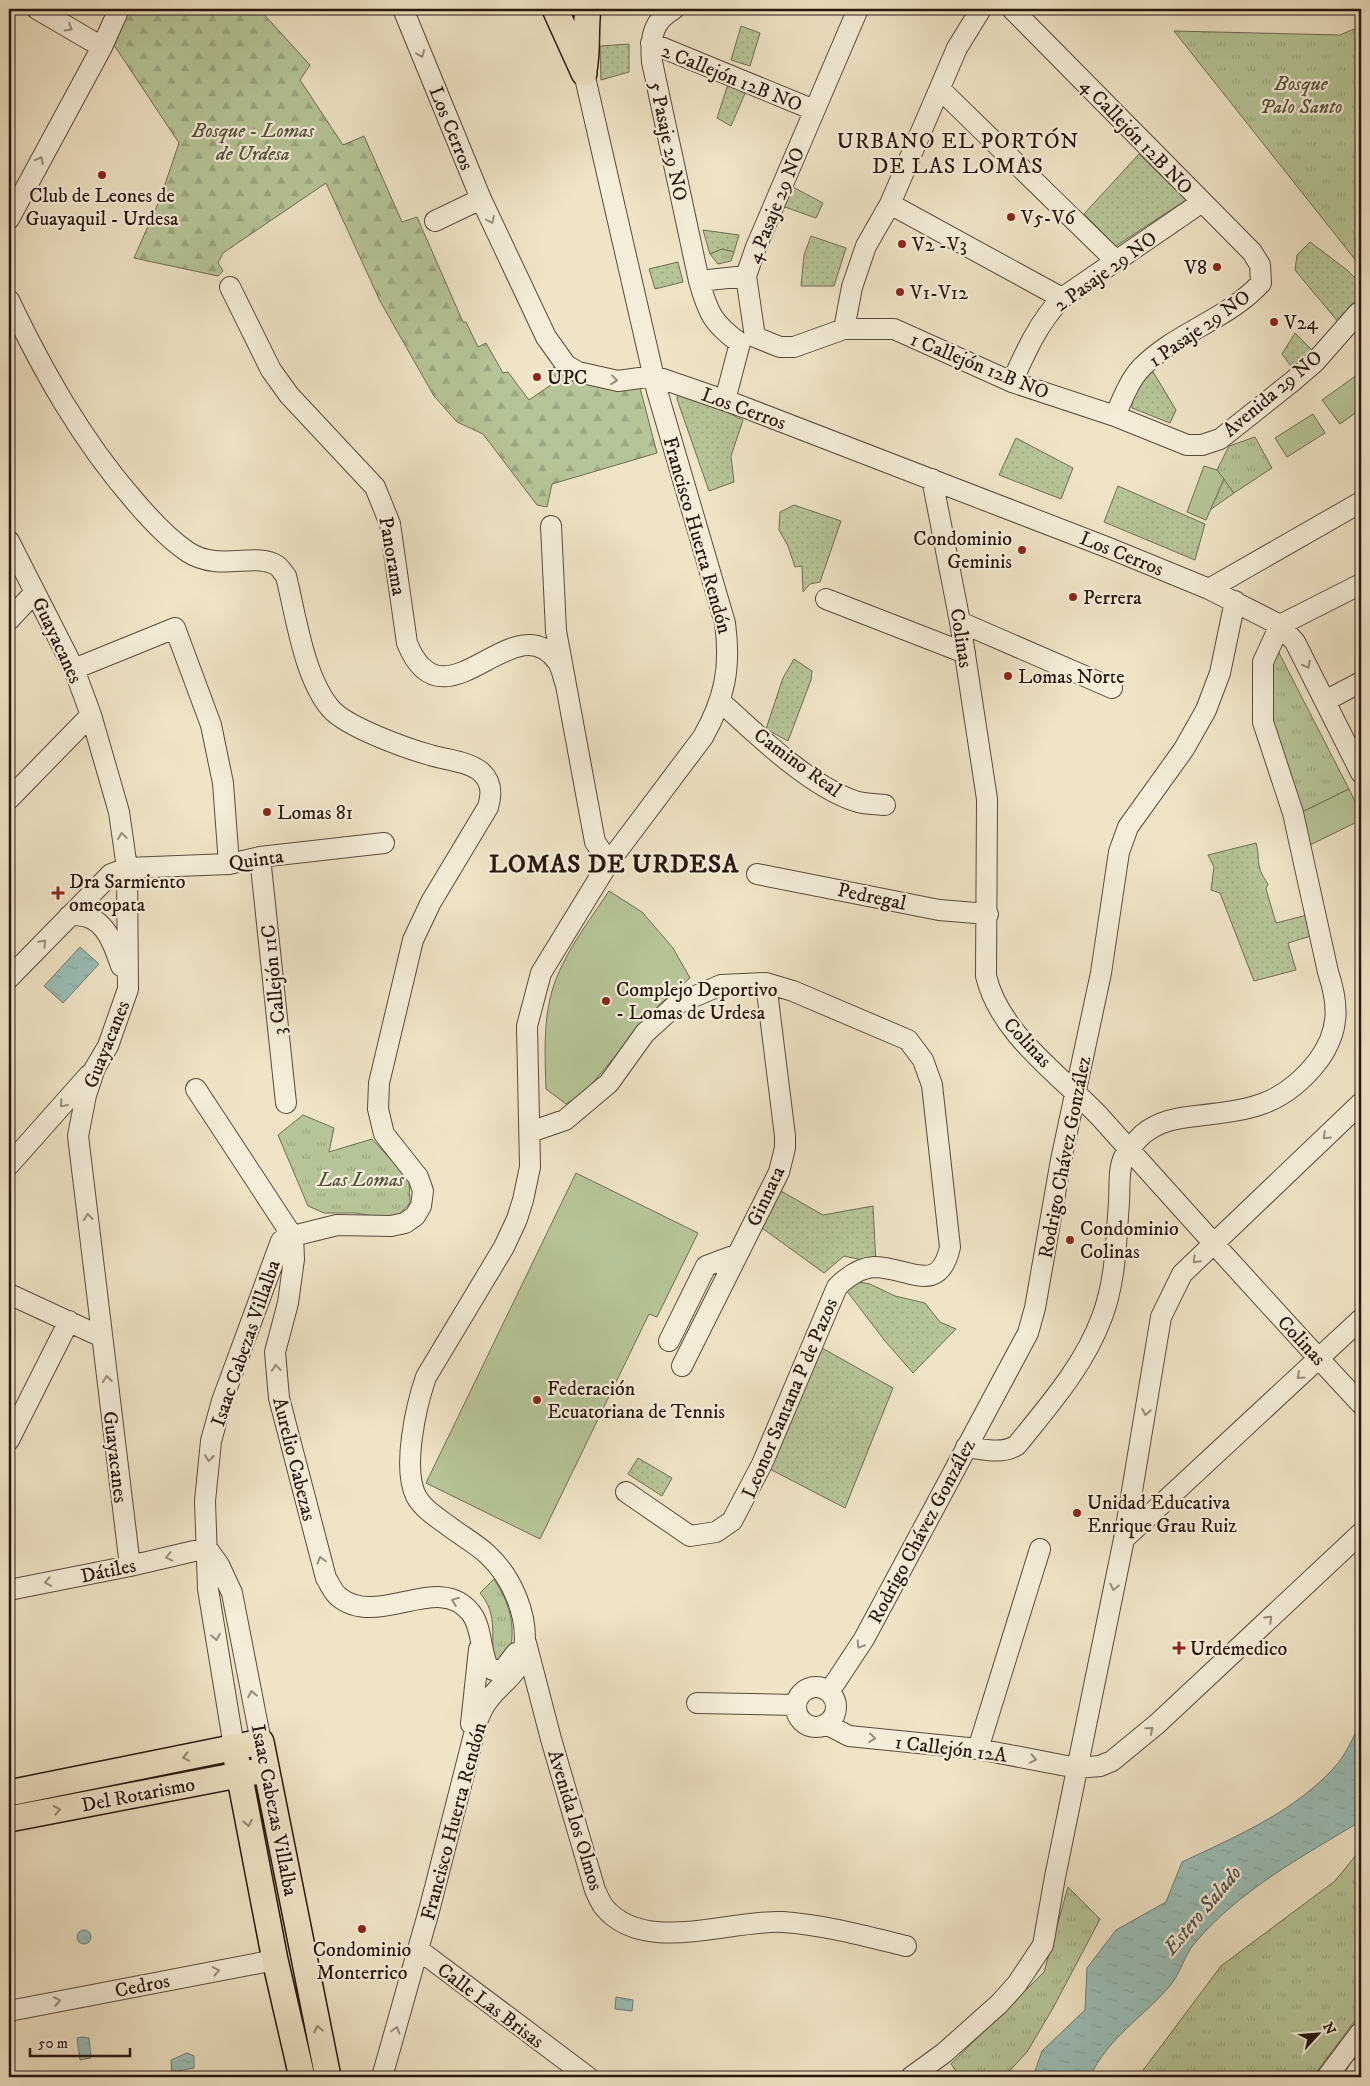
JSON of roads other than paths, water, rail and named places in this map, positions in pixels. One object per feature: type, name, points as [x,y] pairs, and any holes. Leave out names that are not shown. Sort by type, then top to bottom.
[{"type":"main road","points":[[556,9],[584,73]]},
{"type":"main road","points":[[569,9],[584,73]]},
{"type":"main road","points":[[584,73],[588,47],[586,23],[588,9]]},
{"type":"main road","name":"Del Rotarismo","points":[[9,1793],[261,1742]]},
{"type":"main road","name":"Isaac Cabezas Villalba","points":[[261,1742],[328,2077]]},
{"type":"main road","name":"Isaac Cabezas Villalba","points":[[234,1748],[275,1960],[302,2077]]},
{"type":"main road","name":"Del Rotarismo","points":[[9,1819],[267,1770]]},
{"type":"street","points":[[38,9],[102,47]]},
{"type":"street","points":[[9,219],[102,47],[119,9]]},
{"type":"street","name":"Los Cerros","points":[[403,9],[481,199],[546,336],[566,365],[578,372],[618,381],[654,376],[725,400],[932,479],[1209,589],[1280,625]]},
{"type":"street","name":"5 Pasaje 29 NO","points":[[674,9],[659,20],[650,43],[652,62],[699,282],[708,311],[715,322],[748,340]]},
{"type":"street","name":"4 Pasaje 29 NO","points":[[725,400],[748,340],[746,276],[756,246],[858,9]]},
{"type":"street","points":[[844,329],[852,287],[866,246],[890,204],[941,90],[957,48],[981,9]]},
{"type":"street","name":"4 Callejón 12B NO","points":[[1012,9],[1252,252],[1260,265]]},
{"type":"street","name":"2 Callejón 12B NO","points":[[650,43],[814,110]]},
{"type":"street","name":"Francisco Huerta Rendón","points":[[382,2077],[419,1950],[478,1719],[487,1702],[517,1670],[524,1651],[522,1616],[506,1578],[486,1553],[422,1504],[416,1495],[411,1469],[411,1443],[418,1399],[426,1377],[504,1247],[517,1219],[530,1167],[527,1026],[532,1000],[541,973],[609,862],[703,737],[727,681],[728,648],[725,623],[654,376],[584,73]]},
{"type":"street","points":[[941,90],[1115,260]]},
{"type":"street","points":[[435,222],[481,199]]},
{"type":"street","name":"2 Pasaje 29 NO","points":[[1012,382],[1030,341],[1046,314],[1062,298],[1202,202]]},
{"type":"street","points":[[890,204],[1062,298]]},
{"type":"street","name":"1 Pasaje 29 NO","points":[[1115,416],[1140,369],[1163,349],[1249,296],[1261,283],[1260,265]]},
{"type":"street","points":[[699,282],[746,276]]},
{"type":"street","name":"Panorama","points":[[230,287],[271,370],[284,389],[375,487],[390,524],[408,643],[414,658],[422,669],[431,675],[447,676],[468,671],[516,645],[532,644],[546,650],[558,661],[565,682]]},
{"type":"street","points":[[9,300],[41,366],[90,444],[114,477],[150,519],[189,553],[218,563],[265,561],[277,565],[286,576],[312,679],[332,711],[356,726],[430,755],[476,769],[488,780],[491,789],[488,807],[431,902],[413,940],[379,1083],[378,1109],[384,1134],[418,1177],[423,1191],[421,1206],[415,1216],[404,1223],[391,1226],[337,1225],[293,1237],[196,1089]]},
{"type":"street","name":"Avenida 29 NO","points":[[1202,445],[1220,439],[1315,362],[1358,313]]},
{"type":"street","name":"1 Callejón 12B NO","points":[[748,340],[780,347],[794,347],[812,343],[844,329],[894,329],[1012,382],[1115,416],[1187,444],[1202,445]]},
{"type":"street","name":"Colinas","points":[[932,479],[960,622],[987,799],[988,914],[986,976],[989,990],[1013,1032],[1077,1092],[1361,1404]]},
{"type":"street","points":[[1209,589],[1361,502]]},
{"type":"street","name":"Panorama","points":[[551,526],[556,631],[595,842],[609,862]]},
{"type":"street","name":"Guayacanes","points":[[9,541],[74,669],[91,715],[119,812],[126,868],[128,989],[108,1046],[95,1068],[86,1095],[78,1136],[130,1566]]},
{"type":"street","points":[[966,1447],[998,1451],[1008,1450],[1016,1445],[1061,1390],[1086,1353],[1102,1317],[1111,1286],[1121,1171],[1124,1157],[1143,1134],[1169,1120],[1259,1106],[1284,1095],[1309,1072],[1331,1037],[1336,1013],[1336,996],[1328,972],[1293,813],[1263,722],[1263,662],[1280,625],[1361,584]]},
{"type":"street","points":[[9,620],[36,592]]},
{"type":"street","points":[[826,599],[965,653]]},
{"type":"street","name":"Rodrigo Chávez González","points":[[830,1692],[864,1639],[1032,1322],[1061,1160],[1101,973],[1123,839],[1138,813],[1184,750],[1206,710],[1220,672],[1235,601]]},
{"type":"street","points":[[960,622],[1112,688]]},
{"type":"street","points":[[1280,625],[1295,642],[1361,774]]},
{"type":"street","points":[[74,669],[175,628],[211,726],[223,783],[229,864]]},
{"type":"street","points":[[1325,701],[1361,682]]},
{"type":"street","name":"Camino Real","points":[[720,701],[781,755],[826,786],[859,802],[885,805]]},
{"type":"street","points":[[9,799],[91,715]]},
{"type":"street","name":"Quinta","points":[[126,868],[229,864],[260,857],[384,843]]},
{"type":"street","name":"3 Callejón 11C","points":[[260,857],[286,1103]]},
{"type":"street","points":[[9,978],[111,874],[126,868]]},
{"type":"street","name":"Pedregal","points":[[757,874],[939,910],[988,914]]},
{"type":"street","points":[[69,916],[78,914],[86,916],[104,928],[114,941],[128,989]]},
{"type":"street","name":"Leonor Santana P de Pazos","points":[[530,1132],[565,1120],[609,1083],[645,1033],[677,1004],[721,985],[766,983],[793,991],[908,1040],[923,1060],[932,1085],[950,1247],[946,1263],[936,1274],[928,1277],[875,1267],[849,1276],[837,1287],[762,1464],[738,1514],[726,1527],[709,1535],[690,1536],[626,1492]]},
{"type":"street","name":"Ginnata","points":[[682,1366],[779,1172],[785,1148],[766,983]]},
{"type":"street","points":[[9,1165],[95,1068]]},
{"type":"street","points":[[910,2077],[944,2053],[999,2004],[1017,1984],[1043,1945],[1124,1539],[1162,1317],[1182,1274],[1361,1103]]},
{"type":"street","points":[[36,1135],[59,1129],[70,1130],[78,1136]]},
{"type":"street","name":"Isaac Cabezas Villalba","points":[[234,1748],[208,1589],[205,1501],[211,1441],[220,1409],[281,1241],[293,1237]]},
{"type":"street","name":"Aurelio Cabezas","points":[[293,1237],[294,1259],[289,1294],[275,1352],[279,1398],[326,1578],[337,1596],[350,1604],[368,1609],[428,1598],[453,1599],[463,1604],[474,1618],[488,1667],[493,1670],[503,1670],[517,1652],[524,1634]]},
{"type":"street","points":[[669,1341],[706,1266],[738,1254]]},
{"type":"street","points":[[9,1294],[102,1337]]},
{"type":"street","points":[[1124,1539],[1361,1319]]},
{"type":"street","points":[[9,1440],[69,1321]]},
{"type":"street","name":"1 Callejón 12A","points":[[826,1724],[849,1736],[978,1749],[1077,1768],[1095,1767],[1112,1760],[1157,1724],[1361,1533]]},
{"type":"street","name":"Isaac Cabezas Villalba","points":[[207,1548],[219,1565],[232,1592],[261,1742]]},
{"type":"street","name":"Dátiles","points":[[9,1590],[130,1566],[207,1548]]},
{"type":"street","points":[[978,1749],[1040,1549]]},
{"type":"street","name":"Avenida los Olmos","points":[[524,1634],[595,1890],[604,1907],[615,1916],[630,1926],[670,1933],[780,1922],[817,1924],[906,1946]]},
{"type":"street","points":[[466,1765],[480,1656],[479,1639]]},
{"type":"street","points":[[818,1686],[830,1692],[836,1705],[836,1713],[826,1724],[819,1727],[805,1724],[799,1719],[796,1704],[801,1693],[806,1689],[818,1686]]},
{"type":"street","points":[[487,1702],[500,1692],[518,1689],[528,1693],[542,1703]]},
{"type":"street","points":[[696,1703],[796,1704]]},
{"type":"street","name":"Calle Las Brisas","points":[[419,1950],[588,2077]]},
{"type":"street","name":"Cedros","points":[[9,2010],[275,1960]]},
{"type":"street","points":[[1327,2077],[1361,2032]]},
{"type":"street","points":[[1354,2077],[1361,2067]]},
{"type":"water","points":[[80,947],[99,964],[63,1003],[44,986]]},
{"type":"water","name":"Estero Salado","points":[[1361,1722],[1361,1821],[1272,1876],[1230,1907],[1194,1944],[1169,1987],[1106,2051],[1090,2077],[1033,2077],[1042,2051],[1085,2010],[1087,1968],[1116,1930],[1166,1902],[1182,1862],[1266,1820],[1286,1808],[1323,1779],[1339,1762]]},
{"type":"water","points":[[81,1930],[87,1930],[91,1937],[87,1944],[81,1944],[77,1940],[77,1934]]},
{"type":"water","points":[[616,1997],[633,2000],[632,2011],[615,2009]]},
{"type":"water","points":[[77,2038],[89,2038],[91,2058],[80,2060]]},
{"type":"water","points":[[187,2053],[194,2056],[194,2068],[172,2072],[171,2060]]},
{"type":"place","name":"Club de Leones de Guayaquil - Urdesa","points":[[102,175]]},
{"type":"place","name":"V5-V6","points":[[1011,217]]},
{"type":"place","name":"V2 -V3","points":[[902,244]]},
{"type":"place","name":"V8","points":[[1217,267]]},
{"type":"place","name":"V1-V12","points":[[900,292]]},
{"type":"place","name":"V24","points":[[1274,322]]},
{"type":"place","name":"UPC","points":[[537,377]]},
{"type":"place","name":"Condominio Geminis","points":[[1022,550]]},
{"type":"place","name":"Perrera","points":[[1073,597]]},
{"type":"place","name":"Lomas Norte","points":[[1008,676]]},
{"type":"place","name":"Lomas 81","points":[[267,812]]},
{"type":"place","name":"Dra Sarmiento omeopata","points":[[58,893]]},
{"type":"place","name":"Complejo Deportivo - Lomas de Urdesa","points":[[606,1001]]},
{"type":"place","name":"Condominio Colinas","points":[[1070,1240]]},
{"type":"place","name":"Federación Ecuatoriana de Tennis","points":[[537,1400]]},
{"type":"place","name":"Unidad Educativa Enrique Grau Ruiz","points":[[1077,1513]]},
{"type":"place","name":"Urdemedico","points":[[1179,1648]]},
{"type":"place","name":"Condominio Monterrico","points":[[362,1929]]},
{"type":"district","name":"URBANO EL PORTÓN DE LAS LOMAS","points":[[958,152]]},
{"type":"district","name":"LOMAS DE URDESA","points":[[614,863]]},
{"type":"park label","name":"Bosque Palo Santo","points":[[1301,94]]},
{"type":"park label","name":"Bosque - Lomas de Urdesa","points":[[253,142]]},
{"type":"park label","name":"Las Lomas","points":[[361,1179]]}]
